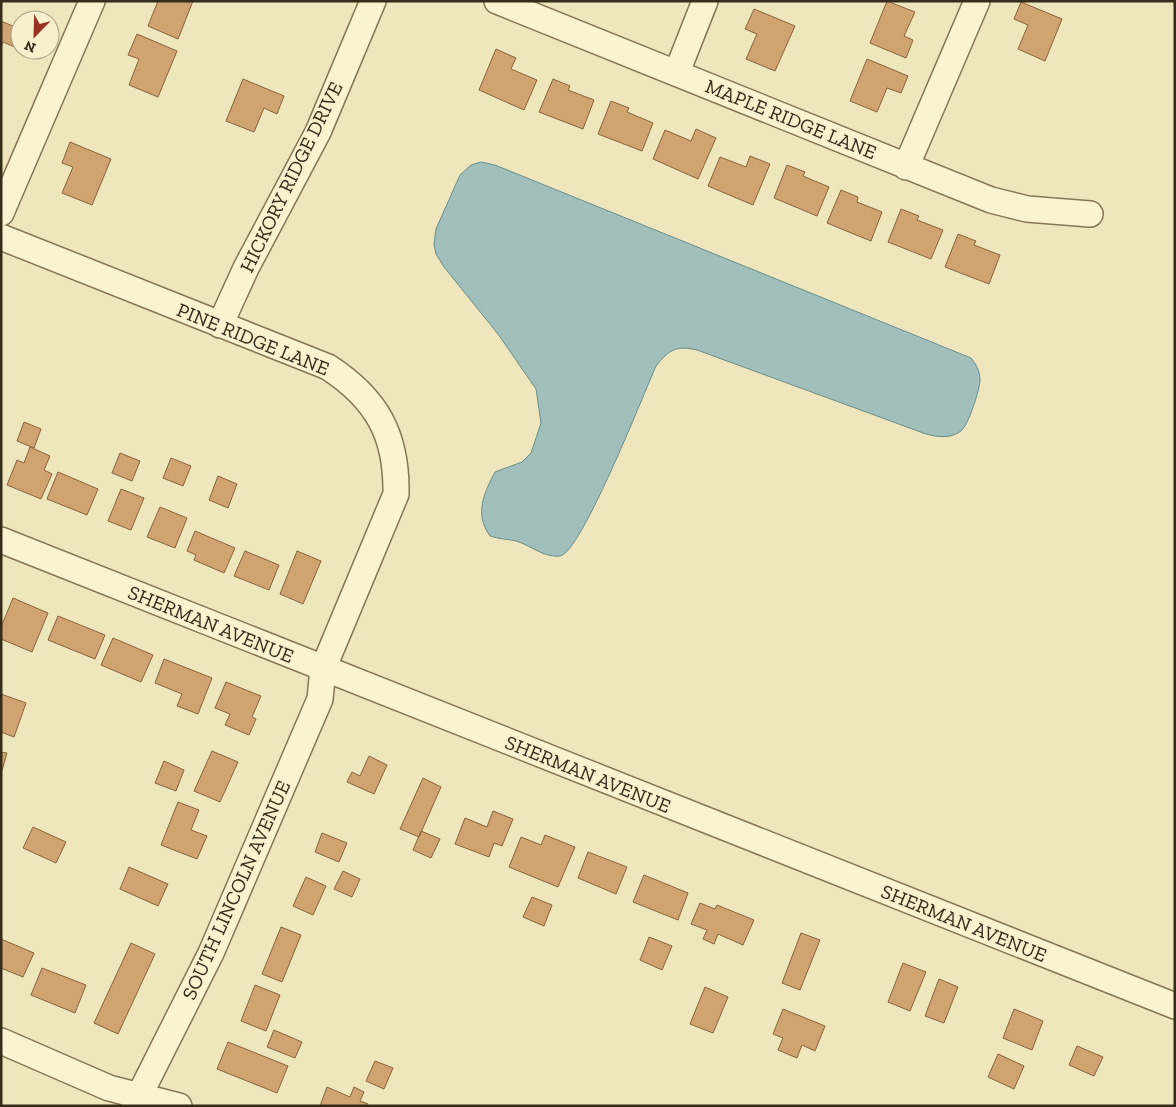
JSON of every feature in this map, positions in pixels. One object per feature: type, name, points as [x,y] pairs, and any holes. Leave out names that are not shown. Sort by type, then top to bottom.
[{"type":"street","points":[[1,212],[92,1]]},
{"type":"street","name":"HICKORY RIDGE DRIVE","points":[[220,325],[246,268],[318,132],[373,1]]},
{"type":"street","name":"MAPLE RIDGE LANE","points":[[497,1],[676,72],[906,167],[1008,204],[1027,209],[1090,214]]},
{"type":"street","points":[[676,72],[705,1]]},
{"type":"street","points":[[906,167],[977,1]]},
{"type":"street","name":"PINE RIDGE LANE","points":[[1,238],[328,367],[342,376],[374,408],[389,435],[397,467],[396,494],[323,669]]},
{"type":"street","name":"SHERMAN AVENUE","points":[[1,540],[1175,1006]]},
{"type":"street","name":"SOUTH LINCOLN AVENUE","points":[[137,1100],[211,953],[320,698],[323,669]]},
{"type":"street","points":[[1,1042],[137,1100],[179,1106]]},
{"type":"water","points":[[481,162],[495,165],[971,358],[975,363],[980,380],[976,399],[964,428],[957,434],[948,436],[926,434],[697,350],[683,348],[673,350],[656,366],[596,502],[570,548],[560,556],[554,556],[516,541],[490,536],[482,520],[482,504],[487,488],[495,472],[522,462],[531,453],[541,423],[536,389],[498,334],[444,267],[436,254],[434,244],[436,229],[460,175],[471,165]]},
{"type":"building","points":[[158,1],[193,1],[178,39],[148,26]]},
{"type":"building","points":[[887,1],[915,12],[904,36],[913,40],[906,58],[870,43]]},
{"type":"building","points":[[1021,2],[1062,19],[1045,61],[1018,49],[1028,25],[1014,19]]},
{"type":"building","points":[[754,9],[795,26],[775,71],[746,59],[757,34],[745,29]]},
{"type":"building","points":[[1,21],[10,25],[10,45],[3,42],[1,47]]},
{"type":"building","points":[[137,34],[177,51],[158,97],[129,85],[139,59],[128,55]]},
{"type":"building","points":[[496,49],[516,58],[511,69],[537,80],[524,110],[479,90]]},
{"type":"building","points":[[867,59],[908,76],[901,93],[887,88],[877,112],[850,101]]},
{"type":"building","points":[[243,79],[284,96],[277,114],[264,108],[254,132],[226,121]]},
{"type":"building","points":[[553,79],[570,86],[568,90],[594,100],[583,129],[539,112]]},
{"type":"building","points":[[611,101],[629,108],[627,112],[653,123],[642,151],[598,134]]},
{"type":"building","points":[[696,129],[716,138],[698,179],[653,159],[665,130],[691,141]]},
{"type":"building","points":[[70,142],[111,159],[92,205],[62,193],[73,167],[62,163]]},
{"type":"building","points":[[750,156],[770,164],[753,205],[708,186],[720,157],[746,167]]},
{"type":"building","points":[[787,165],[805,172],[803,176],[829,187],[817,216],[774,198]]},
{"type":"building","points":[[841,190],[858,197],[857,202],[882,212],[871,241],[827,223]]},
{"type":"building","points":[[901,209],[919,216],[917,220],[943,230],[931,259],[888,242]]},
{"type":"building","points":[[958,234],[976,241],[974,245],[1000,255],[989,284],[945,267]]},
{"type":"building","points":[[24,422],[41,429],[34,448],[17,441]]},
{"type":"building","points":[[30,447],[50,456],[44,470],[52,474],[41,499],[7,485],[17,460],[24,463]]},
{"type":"building","points":[[120,453],[140,461],[132,481],[112,473]]},
{"type":"building","points":[[171,458],[191,466],[183,486],[163,478]]},
{"type":"building","points":[[58,472],[98,489],[87,515],[47,499]]},
{"type":"building","points":[[218,476],[237,484],[228,508],[209,500]]},
{"type":"building","points":[[121,489],[144,498],[131,530],[108,521]]},
{"type":"building","points":[[160,507],[187,518],[175,548],[147,537]]},
{"type":"building","points":[[195,531],[235,548],[224,573],[194,560],[196,555],[187,551]]},
{"type":"building","points":[[245,551],[279,565],[269,590],[234,576]]},
{"type":"building","points":[[297,551],[321,561],[303,604],[280,594]]},
{"type":"building","points":[[13,598],[48,613],[32,652],[1,639],[1,627]]},
{"type":"building","points":[[58,616],[105,635],[95,659],[48,640]]},
{"type":"building","points":[[113,638],[153,655],[141,682],[101,665]]},
{"type":"building","points":[[164,659],[212,678],[198,714],[177,706],[182,694],[155,683]]},
{"type":"building","points":[[226,682],[261,696],[252,717],[256,719],[249,735],[225,725],[230,714],[215,708]]},
{"type":"building","points":[[1,694],[26,703],[14,737],[1,732]]},
{"type":"building","points":[[212,751],[238,762],[220,802],[194,791]]},
{"type":"building","points":[[1,752],[7,753],[1,774]]},
{"type":"building","points":[[369,756],[387,765],[374,794],[347,782],[352,772],[360,776]]},
{"type":"building","points":[[164,761],[184,770],[176,791],[155,783]]},
{"type":"building","points":[[423,778],[441,787],[419,837],[400,829]]},
{"type":"building","points":[[178,802],[199,810],[191,830],[207,836],[197,859],[161,845]]},
{"type":"building","points":[[493,811],[513,819],[502,846],[494,843],[489,857],[455,844],[465,818],[487,827]]},
{"type":"building","points":[[33,827],[66,842],[56,863],[23,848]]},
{"type":"building","points":[[421,831],[440,839],[431,858],[413,850]]},
{"type":"building","points":[[322,833],[347,843],[339,862],[315,852]]},
{"type":"building","points":[[545,835],[575,847],[558,887],[509,867],[521,837],[541,845]]},
{"type":"building","points":[[588,852],[627,867],[616,894],[578,878]]},
{"type":"building","points":[[129,867],[168,884],[158,906],[120,889]]},
{"type":"building","points":[[343,871],[360,879],[352,897],[334,889]]},
{"type":"building","points":[[644,875],[688,893],[678,920],[633,902]]},
{"type":"building","points":[[306,877],[326,886],[313,915],[293,906]]},
{"type":"building","points":[[532,897],[552,905],[544,926],[523,917]]},
{"type":"building","points":[[700,903],[715,909],[717,905],[754,920],[743,945],[718,934],[714,944],[703,939],[707,930],[691,924]]},
{"type":"building","points":[[281,927],[301,935],[282,982],[262,974]]},
{"type":"building","points":[[801,933],[820,940],[800,990],[782,983]]},
{"type":"building","points":[[649,937],[672,946],[662,970],[640,960]]},
{"type":"building","points":[[1,939],[34,953],[23,977],[1,968]]},
{"type":"building","points":[[131,943],[155,954],[118,1034],[94,1023]]},
{"type":"building","points":[[903,963],[926,972],[910,1011],[888,1002]]},
{"type":"building","points":[[42,968],[86,985],[75,1013],[31,995]]},
{"type":"building","points":[[939,979],[958,987],[944,1023],[925,1016]]},
{"type":"building","points":[[255,985],[280,995],[266,1031],[241,1021]]},
{"type":"building","points":[[705,987],[728,997],[713,1033],[690,1024]]},
{"type":"building","points":[[783,1009],[825,1026],[815,1051],[802,1045],[797,1058],[778,1050],[783,1038],[773,1034]]},
{"type":"building","points":[[1014,1009],[1043,1021],[1032,1050],[1003,1038]]},
{"type":"building","points":[[274,1030],[302,1042],[295,1058],[267,1047]]},
{"type":"building","points":[[228,1042],[288,1066],[277,1093],[217,1069]]},
{"type":"building","points":[[1077,1046],[1103,1057],[1094,1076],[1069,1065]]},
{"type":"building","points":[[998,1054],[1024,1066],[1014,1089],[988,1077]]},
{"type":"building","points":[[375,1061],[393,1068],[384,1089],[366,1081]]},
{"type":"building","points":[[327,1087],[350,1097],[354,1087],[364,1092],[360,1101],[368,1104],[367,1106],[320,1106]]}]
